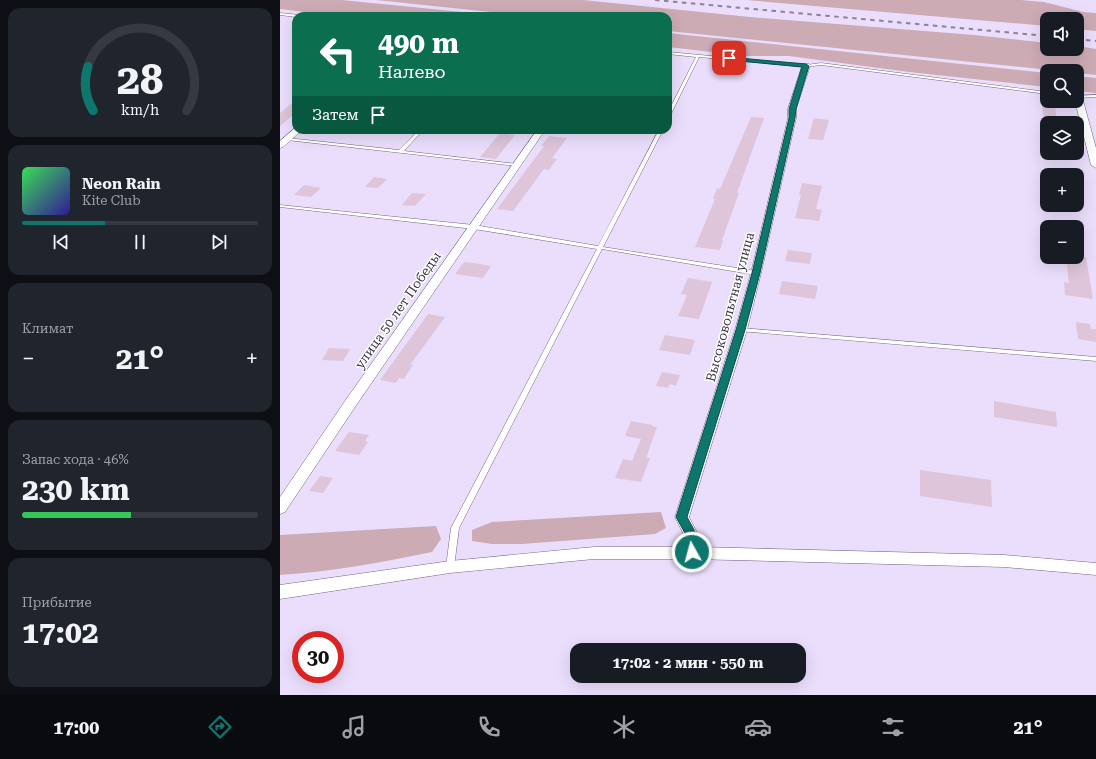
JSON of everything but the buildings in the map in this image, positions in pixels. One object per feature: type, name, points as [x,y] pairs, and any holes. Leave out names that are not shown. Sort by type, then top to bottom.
[{"type":"street","name":"Высоковольтная улица","points":[[692,552],[691,535],[682,517],[741,330],[756,273],[792,118],[792,109],[806,66]]},
{"type":"street","points":[[1080,108],[1096,165]]},
{"type":"street","points":[[283,142],[293,134]]},
{"type":"street","name":"улица 50 лет Победы","points":[[280,508],[350,404],[538,134]]},
{"type":"street","points":[[280,592],[450,567],[594,553],[692,552],[1004,561],[1096,569]]},
{"type":"lane","points":[[280,14],[292,15]]},
{"type":"lane","points":[[672,53],[806,66],[821,64],[1040,92]]},
{"type":"lane","points":[[672,108],[698,56]]},
{"type":"lane","points":[[1084,97],[1096,96]]},
{"type":"lane","points":[[400,152],[417,134]]},
{"type":"lane","points":[[450,567],[455,528],[659,134]]},
{"type":"lane","points":[[283,142],[400,152],[517,166]]},
{"type":"lane","points":[[280,206],[474,227],[756,273]]},
{"type":"lane","points":[[741,330],[1096,359]]},
{"type":"shaded area","points":[[280,0],[342,0],[462,12],[305,12],[280,9]]},
{"type":"shaded area","points":[[376,0],[583,0],[750,17],[974,35],[1040,42],[1040,56],[1084,56],[1084,47],[1096,49],[1096,75],[1084,74],[1084,64],[1040,64],[1040,69],[672,31],[672,12],[490,12]]},
{"type":"shaded area","points":[[746,0],[1021,0],[1044,2],[1083,12],[1040,12],[1040,25]]},
{"type":"shaded area","points":[[1084,12],[1096,13],[1096,31],[1084,30]]},
{"type":"shaded area","points":[[672,33],[1040,72],[1040,86],[909,72],[789,56],[746,56],[672,47]]},
{"type":"shaded area","points":[[1084,77],[1096,78],[1096,93],[1084,92]]},
{"type":"shaded area","points":[[661,512],[666,528],[655,534],[522,544],[492,544],[472,541],[472,530],[492,522]]},
{"type":"shaded area","points":[[436,526],[441,539],[432,552],[337,569],[280,575],[280,535]]},
{"type":"railway","points":[[655,0],[1040,35]]},
{"type":"railway","points":[[1084,40],[1096,41]]},
{"type":"route","points":[[692,552],[691,535],[682,517],[741,330],[756,273],[792,118],[792,109],[806,66],[729,58]]}]
